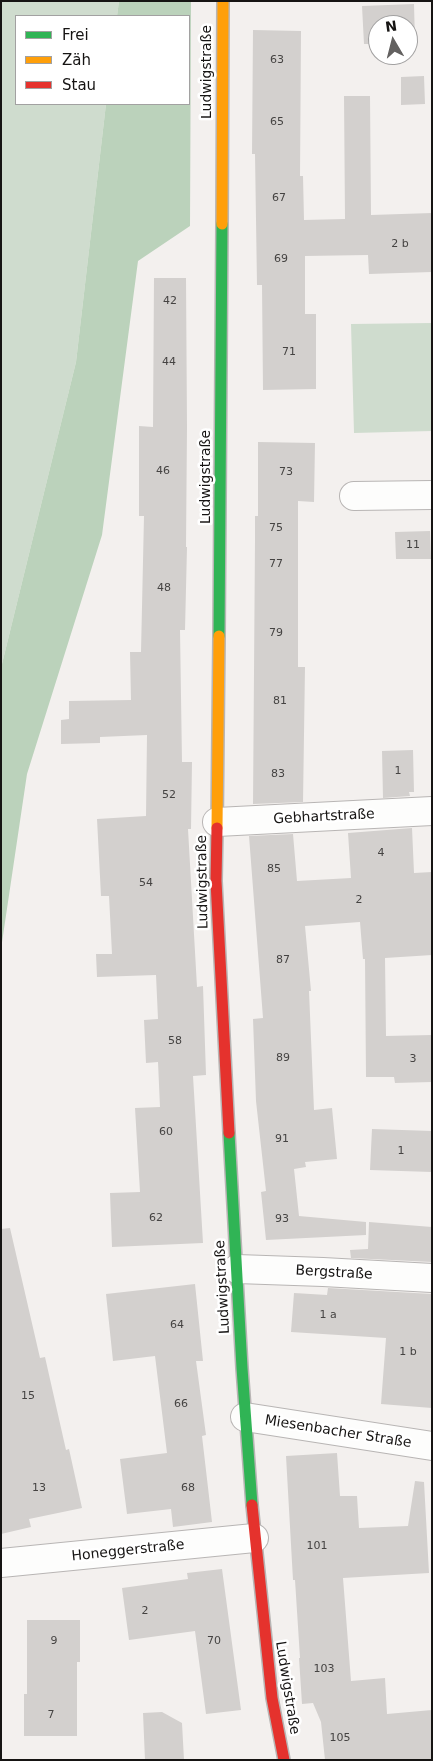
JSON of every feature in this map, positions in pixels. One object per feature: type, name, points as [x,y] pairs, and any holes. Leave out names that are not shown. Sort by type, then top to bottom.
[{"type":"street","name":"Ludwigstraße","points":[[223,1],[221,508],[216,881],[245,1417],[254,1538],[272,1698],[284,1760]]},
{"type":"street","points":[[354,496],[432,495]]},
{"type":"street","name":"Gebhartstraße","points":[[216,822],[432,811]]},
{"type":"street","name":"Bergstraße","points":[[237,1269],[432,1278]]},
{"type":"street","name":"Miesenbacher Straße","points":[[245,1417],[432,1446]]},
{"type":"street","name":"Honeggerstraße","points":[[1,1563],[254,1538]]},
{"type":"green space","points":[[1,1],[119,1],[117,15],[15,15],[15,105],[106,105],[76,362],[1,668]]},
{"type":"green space","points":[[119,1],[191,1],[190,226],[138,261],[102,535],[27,774],[1,949],[1,668],[76,362],[106,105],[190,105],[190,15],[117,15]]},
{"type":"green space","points":[[432,323],[432,431],[354,433],[351,324]]},
{"type":"building","points":[[414,4],[414,15],[368,15],[368,44],[364,44],[362,6]]},
{"type":"building","points":[[253,30],[301,31],[300,176],[303,176],[304,220],[345,219],[344,96],[370,96],[371,215],[432,213],[432,272],[369,274],[368,255],[305,256],[305,314],[316,314],[316,389],[263,390],[262,285],[257,285],[255,154],[252,154]]},
{"type":"building","points":[[424,76],[425,104],[401,105],[401,77]]},
{"type":"building","points":[[154,278],[186,278],[187,547],[185,630],[180,630],[182,762],[192,762],[191,829],[188,829],[197,987],[203,986],[206,1075],[193,1076],[203,1243],[112,1247],[110,1193],[140,1192],[135,1108],[160,1107],[158,1062],[146,1063],[144,1020],[158,1019],[156,975],[97,977],[96,954],[112,954],[109,896],[101,896],[97,819],[146,816],[147,735],[100,737],[100,743],[61,744],[61,720],[69,719],[69,701],[131,700],[130,652],[141,652],[144,516],[139,516],[139,426],[153,427]]},
{"type":"building","points":[[258,442],[315,443],[314,502],[298,501],[298,667],[305,667],[303,802],[253,804],[255,516],[258,516]]},
{"type":"building","points":[[430,531],[431,559],[396,559],[395,532]]},
{"type":"building","points":[[413,750],[414,792],[409,792],[410,796],[383,798],[382,751]]},
{"type":"building","points":[[412,828],[414,873],[432,872],[432,955],[385,958],[386,1036],[432,1035],[432,1082],[395,1083],[394,1077],[366,1077],[365,959],[363,959],[360,922],[305,926],[311,991],[309,991],[314,1110],[332,1108],[337,1159],[305,1162],[306,1167],[294,1169],[299,1216],[366,1222],[366,1235],[266,1240],[261,1192],[266,1191],[256,1101],[253,1019],[263,1018],[249,836],[293,834],[297,881],[351,878],[348,833]]},
{"type":"building","points":[[372,1129],[432,1131],[432,1172],[370,1170]]},
{"type":"building","points":[[369,1222],[432,1227],[432,1262],[351,1258],[350,1250],[368,1249]]},
{"type":"building","points":[[10,1228],[40,1358],[45,1357],[66,1450],[69,1449],[82,1508],[29,1519],[31,1527],[1,1534],[1,1229]]},
{"type":"building","points":[[195,1284],[203,1361],[196,1361],[206,1435],[202,1436],[212,1522],[173,1527],[171,1509],[127,1514],[120,1459],[167,1453],[155,1356],[113,1361],[106,1294]]},
{"type":"building","points":[[328,1288],[432,1294],[432,1408],[381,1404],[386,1338],[291,1332],[294,1293],[327,1295]]},
{"type":"building","points":[[337,1453],[340,1496],[357,1496],[359,1528],[408,1526],[415,1481],[424,1482],[429,1573],[343,1578],[351,1681],[385,1678],[387,1714],[432,1710],[432,1760],[325,1760],[321,1722],[313,1703],[302,1704],[286,1456]]},
{"type":"building","points":[[222,1569],[241,1710],[206,1714],[195,1631],[129,1640],[122,1588],[188,1579],[187,1573]]},
{"type":"building","points":[[27,1620],[80,1620],[80,1662],[77,1662],[77,1736],[24,1736],[24,1694],[27,1694]]},
{"type":"building","points":[[162,1712],[182,1723],[184,1760],[145,1760],[143,1713]]},
{"type":"traffic: fast","points":[[219,636],[222,224]]},
{"type":"traffic: fast","points":[[229,1133],[242,1368],[252,1505]]},
{"type":"traffic: slow","points":[[222,224],[223,1]]},
{"type":"traffic: slow","points":[[217,828],[219,636]]},
{"type":"traffic: jam","points":[[217,828],[216,881],[229,1133]]},
{"type":"traffic: jam","points":[[252,1505],[272,1698],[284,1760]]}]
